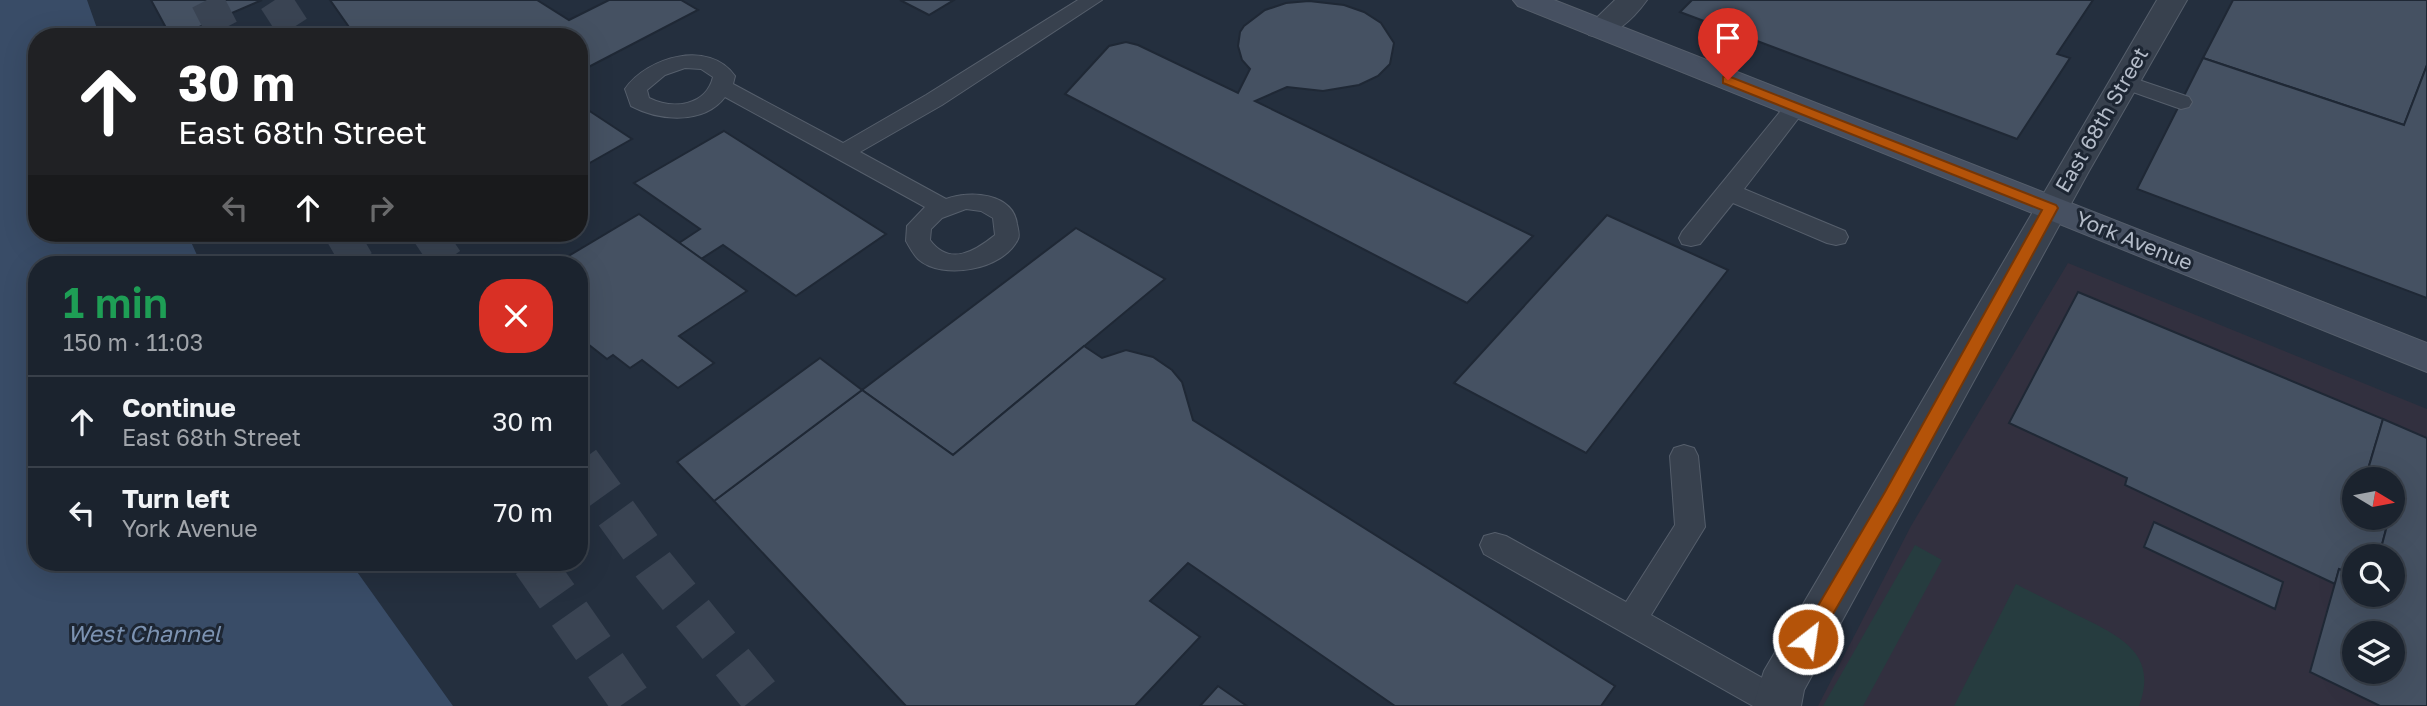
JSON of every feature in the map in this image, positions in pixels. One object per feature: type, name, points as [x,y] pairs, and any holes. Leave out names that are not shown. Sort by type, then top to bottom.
[{"type":"main road","name":"York Avenue","points":[[1528,0],[2427,358]]},
{"type":"street","points":[[1600,29],[1632,0]]},
{"type":"street","name":"East 68th Street","points":[[1777,704],[1781,686],[1892,497],[2050,208],[2172,0]]},
{"type":"lane","points":[[844,152],[934,100],[1092,0]]},
{"type":"lane","points":[[2124,81],[2181,102]]},
{"type":"lane","points":[[723,87],[941,206]]},
{"type":"lane","points":[[1691,238],[1796,107]]},
{"type":"lane","points":[[1729,192],[1836,237]]},
{"type":"lane","points":[[1631,620],[1690,527],[1684,456]]},
{"type":"lane","points":[[1495,545],[1777,704]]},
{"type":"shaded area","points":[[2068,263],[2427,409],[2427,706],[1818,706],[1911,526]]},
{"type":"green space","points":[[1915,545],[1942,560],[1863,706],[1823,706]]},
{"type":"green space","points":[[2016,584],[2108,631],[2132,649],[2144,672],[2144,688],[2139,706],[1954,706]]},
{"type":"water","name":"West Channel","points":[[0,0],[87,0],[97,28],[28,28],[28,242],[191,242],[197,256],[28,256],[28,571],[356,571],[453,706],[0,706]]},
{"type":"building","points":[[151,0],[262,0],[197,28],[166,28]]},
{"type":"building","points":[[330,0],[537,0],[569,20],[609,0],[681,0],[698,10],[588,67],[588,28],[350,28]]},
{"type":"building","points":[[900,0],[954,0],[929,15]]},
{"type":"building","points":[[1692,0],[2093,0],[2057,54],[2070,58],[2017,139],[1680,12]]},
{"type":"building","points":[[2233,0],[2427,0],[2427,65],[2404,125],[2203,58]]},
{"type":"building","points":[[1309,1],[1344,5],[1364,12],[1381,23],[1394,43],[1390,64],[1378,76],[1359,85],[1323,91],[1287,87],[1255,101],[1533,236],[1467,303],[1065,94],[1109,46],[1126,42],[1138,45],[1238,93],[1250,69],[1242,60],[1238,46],[1240,32],[1244,26],[1265,10],[1286,3]]},
{"type":"building","points":[[2203,58],[2404,125],[2427,65],[2427,298],[2137,189]]},
{"type":"building","points":[[588,110],[632,139],[588,164]]},
{"type":"building","points":[[724,131],[886,234],[796,296],[723,245],[701,259],[679,243],[700,229],[634,183]]},
{"type":"building","points":[[639,214],[747,291],[679,336],[714,363],[678,388],[642,360],[630,368],[613,355],[607,359],[588,344],[588,256],[568,256]]},
{"type":"building","points":[[1607,215],[1728,270],[1586,453],[1454,383]]},
{"type":"building","points":[[1076,228],[1165,279],[953,455],[862,390]]},
{"type":"building","points":[[2078,292],[2383,419],[2369,466],[2371,467],[2342,467],[2342,530],[2386,530],[2382,544],[2342,544],[2342,570],[2339,569],[2335,584],[2125,485],[2127,478],[2009,423]]},
{"type":"building","points":[[1084,346],[1102,358],[1126,350],[1153,357],[1172,370],[1182,382],[1193,420],[1615,686],[1601,706],[1395,706],[1188,563],[1150,601],[1200,637],[1135,706],[906,706],[714,501],[862,390],[953,455]]},
{"type":"building","points":[[820,358],[862,390],[714,501],[677,462]]},
{"type":"building","points":[[2383,419],[2427,438],[2427,706],[2380,706],[2310,672],[2339,569],[2342,570],[2342,607],[2405,607],[2405,544],[2382,544],[2386,530],[2405,530],[2405,467],[2369,466]]},
{"type":"building","points":[[2154,522],[2283,582],[2275,609],[2144,547]]},
{"type":"building","points":[[1218,686],[1247,706],[1200,706]]},
{"type":"tunnel","points":[[207,0],[221,28]]},
{"type":"tunnel","points":[[275,0],[293,28]]},
{"type":"tunnel","points":[[346,242],[354,256]]},
{"type":"tunnel","points":[[434,242],[444,256]]},
{"type":"tunnel","points":[[588,474],[654,566],[768,706]]},
{"type":"tunnel","points":[[539,571],[634,706]]},
{"type":"route","points":[[1728,80],[2050,208],[1892,497],[1808,639]]}]
